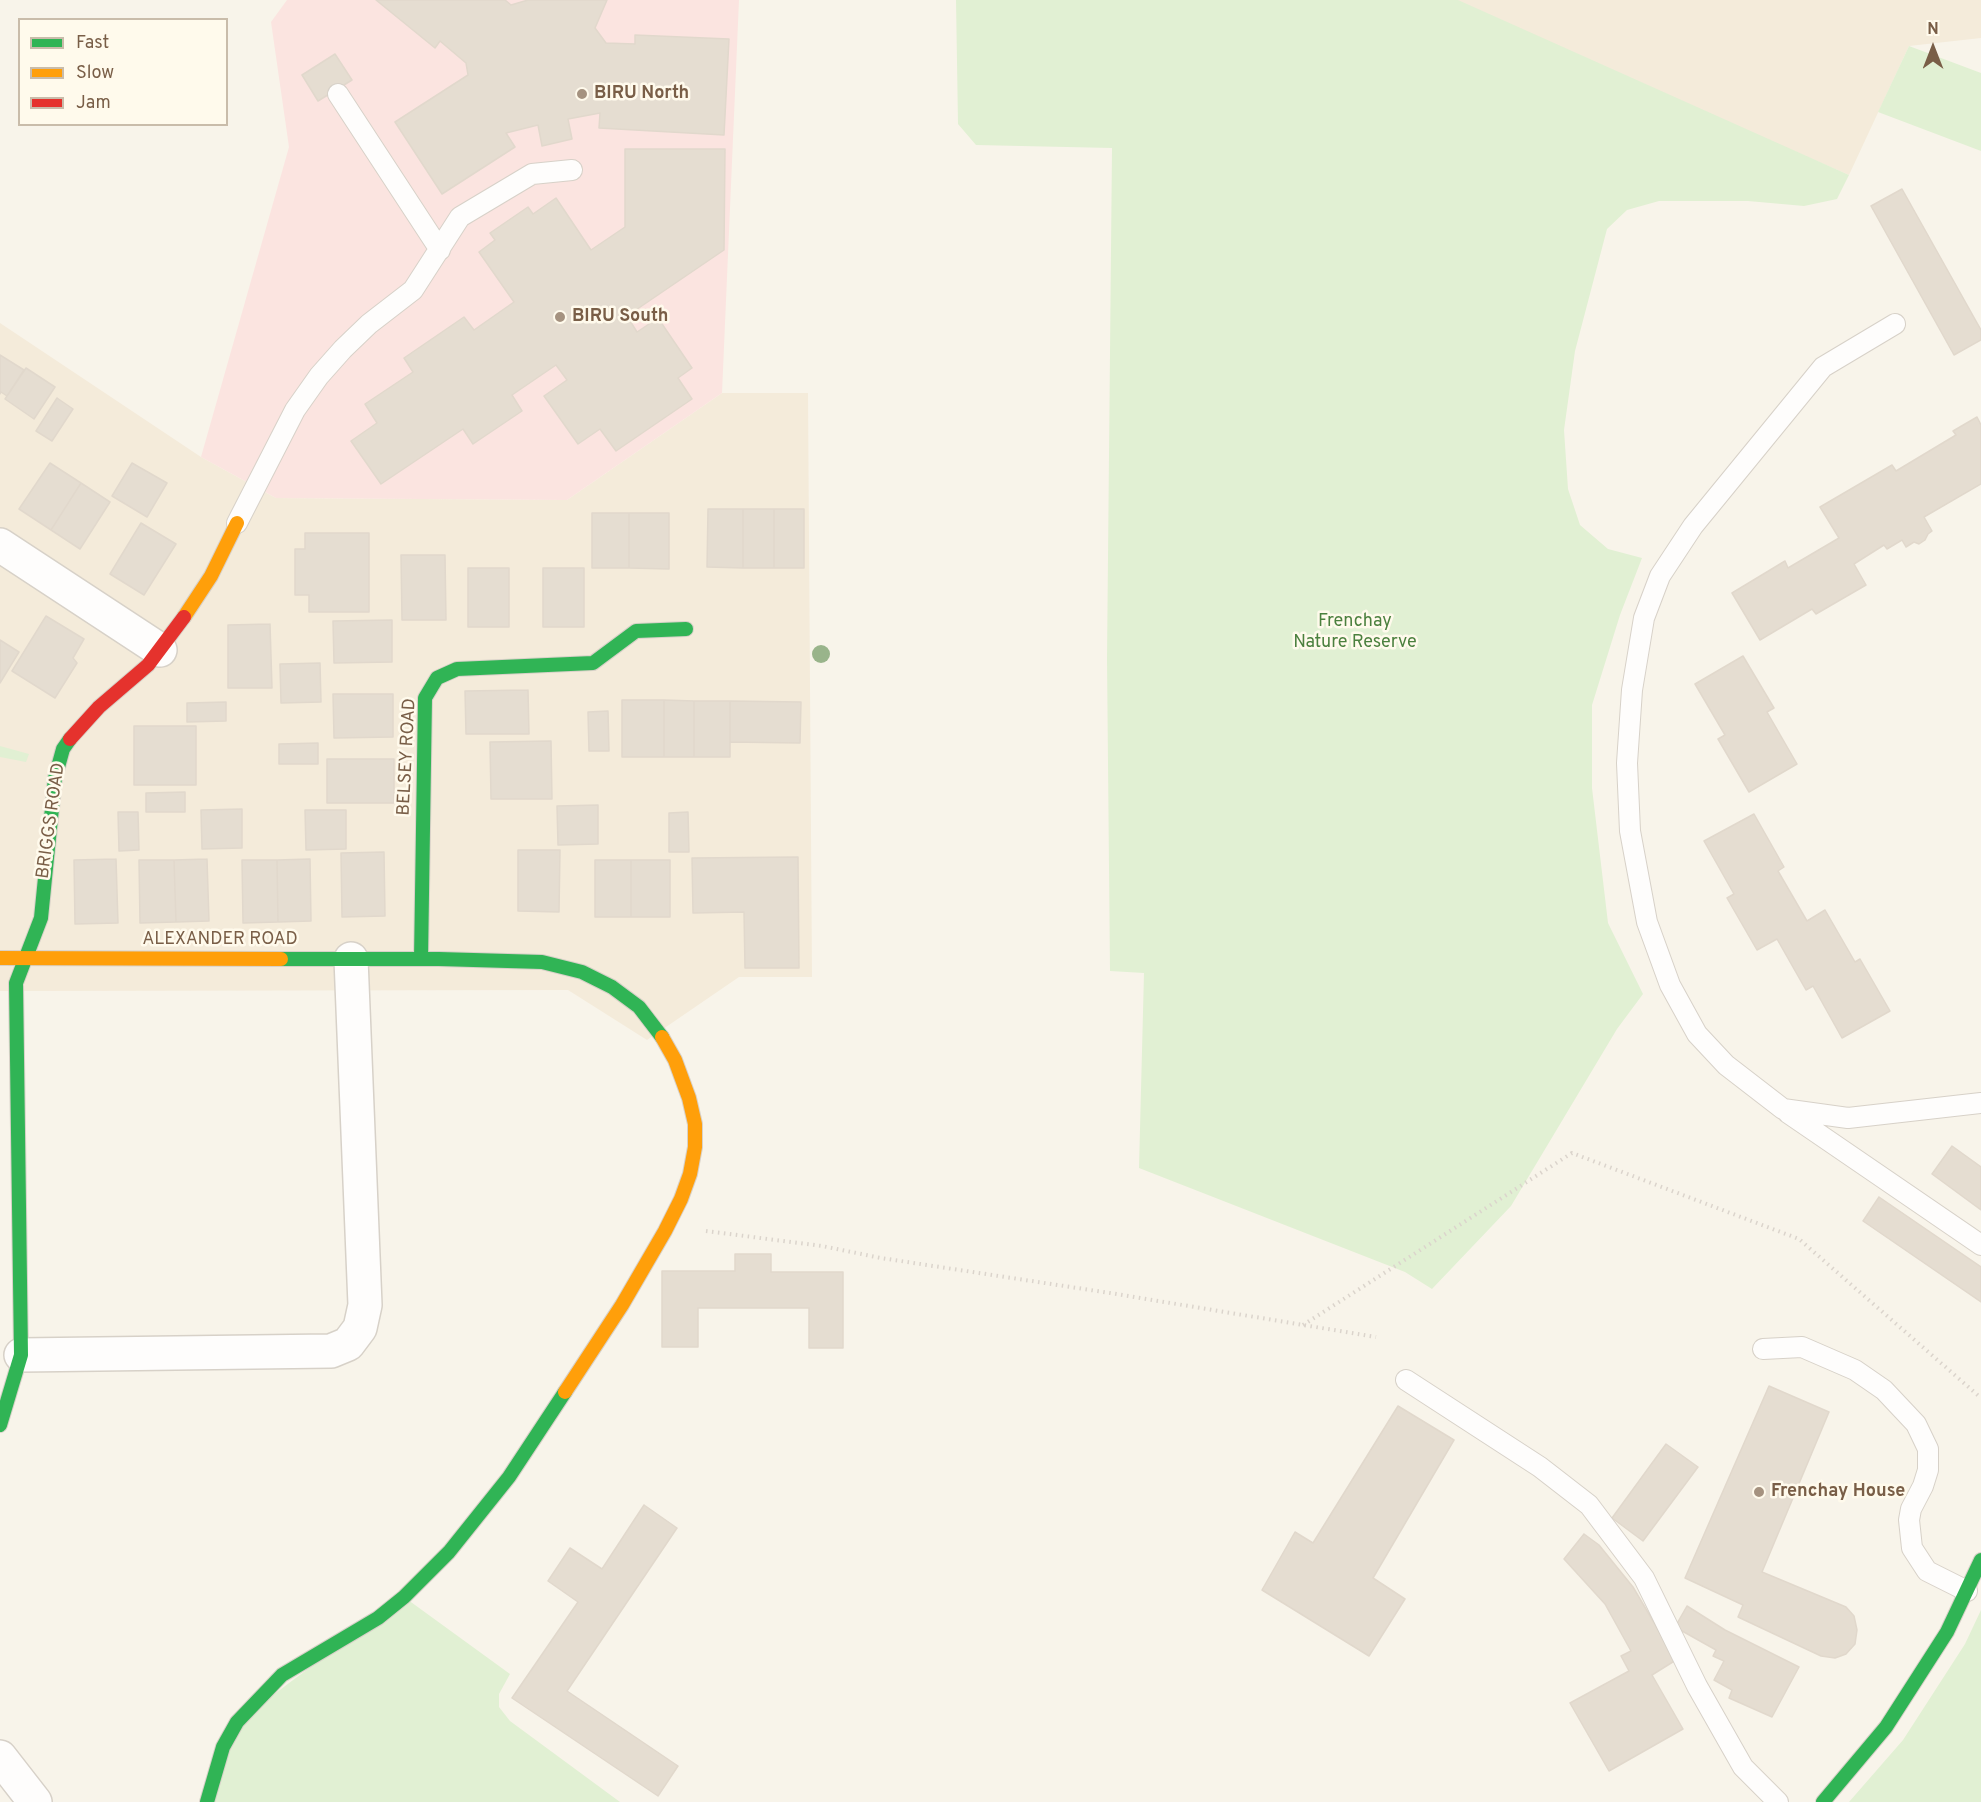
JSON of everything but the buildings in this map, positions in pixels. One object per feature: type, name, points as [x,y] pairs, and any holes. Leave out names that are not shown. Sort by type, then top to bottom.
[{"type":"street","name":"BRIGGS ROAD","points":[[0,1425],[21,1355],[16,982],[41,918],[55,778],[63,749],[76,731],[160,650],[191,608],[211,576],[237,523]]},
{"type":"street","points":[[0,545],[160,650]]},
{"type":"street","name":"BELSEY ROAD","points":[[421,959],[425,698],[437,678],[457,669],[593,663],[636,631],[686,629]]},
{"type":"street","name":"ALEXANDER ROAD","points":[[0,958],[439,959],[542,962],[582,972],[612,987],[639,1007],[659,1031],[675,1060],[689,1098],[695,1124],[695,1147],[690,1174],[672,1218],[622,1305],[510,1477],[449,1552],[404,1597],[378,1618],[282,1675],[237,1722],[223,1747],[207,1802]]},
{"type":"street","points":[[21,1355],[331,1351],[348,1344],[360,1328],[365,1305],[351,959]]},
{"type":"street","points":[[1823,1802],[1886,1727],[1947,1632],[1981,1560]]},
{"type":"street","points":[[0,1757],[35,1802]]},
{"type":"lane","points":[[338,94],[440,250]]},
{"type":"lane","points":[[237,523],[294,410],[319,376],[343,349],[369,324],[413,290],[460,217],[532,174],[572,170]]},
{"type":"lane","points":[[1895,324],[1823,367],[1693,526],[1660,576],[1644,618],[1632,690],[1627,763],[1630,831],[1647,922],[1670,985],[1697,1034],[1726,1065],[1783,1109],[1981,1245]]},
{"type":"lane","points":[[1783,1109],[1848,1118],[1981,1103]]},
{"type":"lane","points":[[1762,1349],[1802,1347],[1855,1370],[1884,1390],[1916,1424],[1928,1449],[1928,1470],[1908,1520],[1912,1548],[1927,1571],[1967,1591]]},
{"type":"lane","points":[[1406,1380],[1540,1467],[1589,1505],[1644,1578],[1697,1686],[1743,1767],[1778,1802]]},
{"type":"path","points":[[1303,1325],[1572,1153],[1799,1239],[1981,1398]]},
{"type":"path","points":[[672,1218],[688,1226],[713,1233],[822,1246],[881,1258],[1376,1337]]},
{"type":"shaded area","points":[[287,0],[739,0],[722,393],[567,500],[276,498],[201,457],[289,147],[271,22]]},
{"type":"shaded area","points":[[1445,0],[1981,0],[1981,38],[1909,46],[1849,175]]},
{"type":"shaded area","points":[[0,323],[201,457],[276,498],[567,500],[722,393],[808,393],[812,977],[739,977],[647,1040],[568,990],[0,991]]},
{"type":"green space","name":"Frenchay Nature Reserve","points":[[956,0],[1458,0],[1849,175],[1837,199],[1804,206],[1748,201],[1659,201],[1627,210],[1607,229],[1575,351],[1564,430],[1568,489],[1580,525],[1608,549],[1642,558],[1620,615],[1592,705],[1592,788],[1608,923],[1643,994],[1617,1029],[1511,1206],[1432,1289],[1405,1272],[1139,1168],[1144,973],[1110,971],[1107,659],[1112,148],[976,145],[958,124]]},
{"type":"green space","points":[[1909,46],[1981,73],[1981,151],[1878,112]]},
{"type":"green space","points":[[0,746],[29,754],[26,762],[0,757]]},
{"type":"green space","points":[[404,1597],[510,1674],[499,1694],[499,1707],[510,1721],[620,1802],[207,1802],[237,1722]]},
{"type":"green space","points":[[1981,1610],[1981,1802],[1849,1802],[1903,1740],[1965,1644]]},
{"type":"traffic: fast","points":[[421,959],[425,698],[437,678],[457,669],[593,663],[636,631],[686,629]]},
{"type":"traffic: fast","points":[[0,1425],[21,1355],[16,983],[41,918],[55,778],[63,749],[70,739]]},
{"type":"traffic: fast","points":[[281,959],[439,959],[542,962],[582,972],[612,987],[639,1007],[662,1037]]},
{"type":"traffic: fast","points":[[207,1802],[223,1747],[237,1722],[282,1675],[378,1618],[404,1597],[449,1552],[509,1477],[565,1392]]},
{"type":"traffic: fast","points":[[1823,1802],[1886,1727],[1947,1632],[1981,1560]]},
{"type":"traffic: slow","points":[[184,617],[211,576],[237,523]]},
{"type":"traffic: slow","points":[[0,958],[281,959]]},
{"type":"traffic: slow","points":[[565,1392],[622,1305],[665,1231],[690,1174],[695,1147],[695,1124],[689,1098],[675,1060],[662,1037]]},
{"type":"traffic: jam","points":[[70,739],[99,707],[148,665],[184,617]]},
{"type":"place","name":"BIRU North","points":[[582,94]]},
{"type":"place","name":"BIRU South","points":[[560,317]]},
{"type":"place","name":"Frenchay House","points":[[1759,1492]]}]
